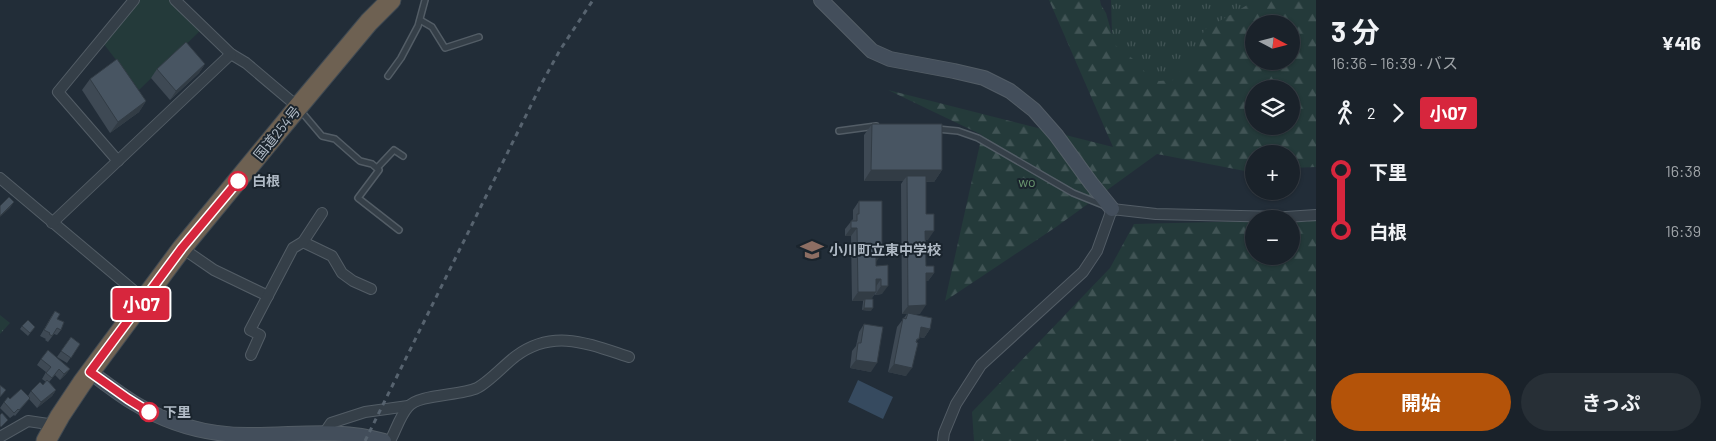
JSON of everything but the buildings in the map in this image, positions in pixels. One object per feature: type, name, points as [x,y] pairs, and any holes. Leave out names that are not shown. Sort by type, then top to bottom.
[{"type":"highway","name":"国道254号","points":[[51,433],[90,372],[182,248],[298,107],[391,0]]},
{"type":"street","points":[[118,161],[58,92],[134,0]]},
{"type":"street","points":[[175,0],[231,54],[246,63],[298,107]]},
{"type":"street","points":[[822,0],[872,51],[890,59],[984,78],[1010,91],[1034,110],[1056,135],[1112,209],[1156,214],[1286,217],[1316,215]]},
{"type":"street","points":[[52,223],[231,54]]},
{"type":"street","points":[[0,178],[145,300]]},
{"type":"street","points":[[943,441],[944,433],[956,404],[981,364],[1083,272],[1097,252],[1112,209]]},
{"type":"street","points":[[251,355],[260,335],[250,330],[293,248],[303,242],[322,213]]},
{"type":"street","points":[[303,242],[332,256],[342,273],[352,281],[371,289]]},
{"type":"street","points":[[182,248],[214,270],[268,296]]},
{"type":"street","points":[[325,432],[331,423],[365,412],[408,406],[417,400],[477,388],[518,355],[541,343],[560,339],[586,343],[629,357]]},
{"type":"street","points":[[90,372],[135,404],[160,417],[230,438],[325,432],[362,436],[384,441]]},
{"type":"street","points":[[390,441],[408,406]]},
{"type":"street","points":[[0,437],[28,422],[51,433]]},
{"type":"lane","points":[[388,76],[401,58],[420,20],[425,0]]},
{"type":"lane","points":[[420,20],[432,27],[445,48],[479,37]]},
{"type":"lane","points":[[298,107],[322,136],[334,139],[360,161],[372,164],[379,170],[358,198],[399,230]]},
{"type":"lane","points":[[839,132],[881,126]]},
{"type":"lane","points":[[930,128],[958,131],[978,138],[1073,193],[1112,209]]},
{"type":"lane","points":[[376,168],[394,150],[403,156]]},
{"type":"green space","points":[[139,0],[170,0],[202,29],[139,90],[103,43]]},
{"type":"green space","name":"wo","points":[[1049,0],[1100,0],[1106,13],[1115,45],[1133,59],[1147,74],[1159,81],[1174,80],[1182,68],[1195,60],[1204,30],[1256,0],[1316,0],[1316,167],[1300,168],[1300,145],[1245,145],[1245,171],[1157,154],[1056,227],[945,301],[982,135],[888,90],[1113,147]]},
{"type":"green space","points":[[1111,0],[1316,0],[1300,15],[1245,15],[1245,64],[1114,106]]},
{"type":"green space","points":[[1300,220],[1316,220],[1316,441],[974,441],[972,412],[1110,268],[1134,224],[1245,221],[1245,265],[1300,265]]},
{"type":"green space","points":[[0,315],[10,323],[0,334]]},
{"type":"water","points":[[858,380],[893,397],[883,419],[848,402]]},
{"type":"railway","points":[[365,441],[543,81],[560,50],[593,0]]},
{"type":"bus line","name":"小07","points":[[149,412],[90,372],[182,248],[238,181]]},
{"type":"place","name":"白根","points":[[238,181]]},
{"type":"place","name":"小川町立東中学校","points":[[812,250]]},
{"type":"place","name":"下里","points":[[149,412]]}]
